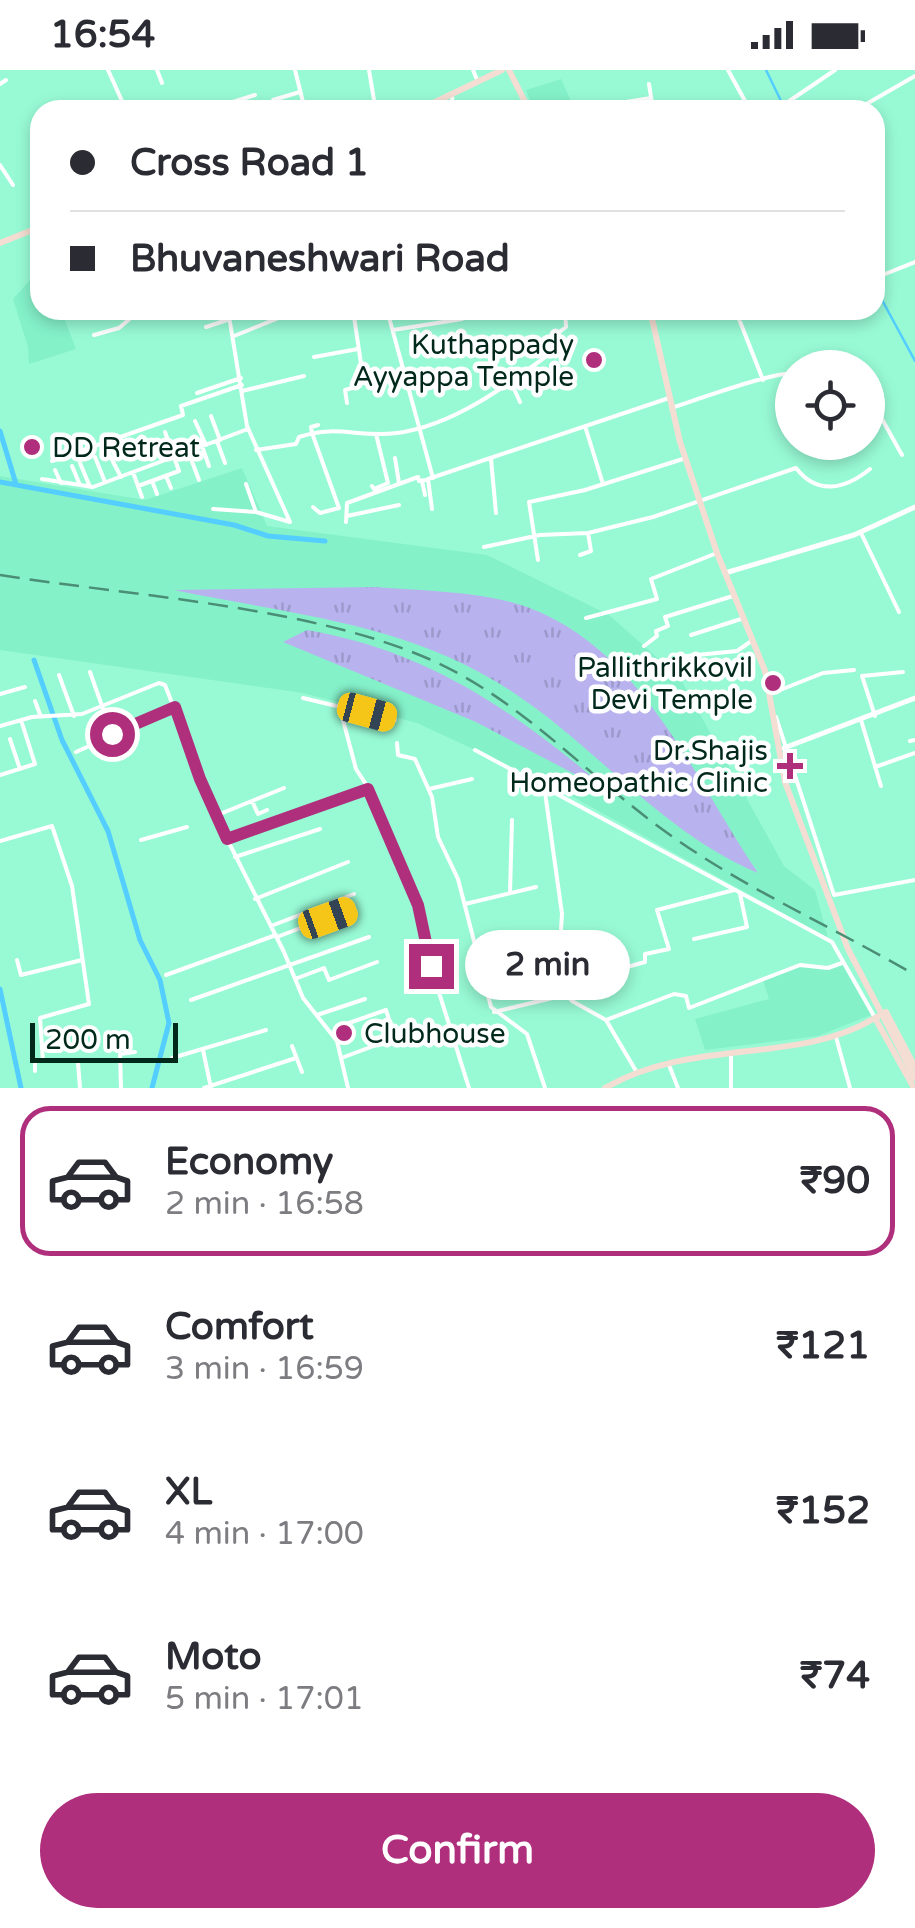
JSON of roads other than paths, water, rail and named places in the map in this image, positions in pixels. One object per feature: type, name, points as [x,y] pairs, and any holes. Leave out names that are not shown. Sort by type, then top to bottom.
[{"type":"main road","points":[[437,100],[505,70],[523,100]]},
{"type":"main road","points":[[0,243],[30,230]]},
{"type":"main road","points":[[652,320],[686,458],[717,553],[754,639],[770,694],[784,782],[848,949],[915,1078]]},
{"type":"main road","points":[[605,1088],[636,1071],[668,1062],[836,1038],[886,1012],[915,1067]]},
{"type":"main road","points":[[875,1018],[914,1088]]},
{"type":"street","points":[[108,70],[122,100]]},
{"type":"street","points":[[157,70],[162,83]]},
{"type":"street","points":[[295,70],[302,100]]},
{"type":"street","points":[[368,70],[374,100]]},
{"type":"street","points":[[473,70],[478,82]]},
{"type":"street","points":[[728,70],[744,100]]},
{"type":"street","points":[[797,100],[835,70]]},
{"type":"street","points":[[873,100],[915,76]]},
{"type":"street","points":[[0,84],[6,80]]},
{"type":"street","points":[[639,100],[652,98],[650,84]]},
{"type":"street","points":[[273,100],[300,92]]},
{"type":"street","points":[[239,100],[255,95]]},
{"type":"street","points":[[452,95],[452,100]]},
{"type":"street","points":[[0,165],[13,186]]},
{"type":"street","points":[[885,274],[915,262]]},
{"type":"street","points":[[94,335],[119,328],[128,320]]},
{"type":"street","points":[[206,327],[227,320]]},
{"type":"street","points":[[213,509],[256,512],[290,522],[248,429],[230,320]]},
{"type":"street","points":[[234,336],[276,320]]},
{"type":"street","points":[[347,402],[346,388],[362,383],[354,320]]},
{"type":"street","points":[[390,320],[420,428],[432,509]]},
{"type":"street","points":[[392,330],[456,320]]},
{"type":"street","points":[[256,450],[286,448],[311,427],[376,434],[420,428],[449,417],[555,350],[554,336],[566,328],[566,320]]},
{"type":"street","points":[[739,320],[763,380]]},
{"type":"street","points":[[314,357],[358,349]]},
{"type":"street","points":[[671,408],[775,374]]},
{"type":"street","points":[[197,393],[304,376]]},
{"type":"street","points":[[510,380],[520,402]]},
{"type":"street","points":[[52,461],[183,415],[181,406],[241,385]]},
{"type":"street","points":[[372,486],[374,489],[399,485],[418,477],[428,479],[669,398]]},
{"type":"street","points":[[211,416],[225,464]]},
{"type":"street","points":[[195,420],[210,466]]},
{"type":"street","points":[[885,424],[902,455]]},
{"type":"street","points":[[585,426],[604,484]]},
{"type":"street","points":[[311,427],[339,508],[347,515]]},
{"type":"street","points":[[42,478],[90,486],[248,429]]},
{"type":"street","points":[[138,486],[179,471],[164,432]]},
{"type":"street","points":[[376,434],[388,486]]},
{"type":"street","points":[[185,440],[198,480]]},
{"type":"street","points":[[108,452],[120,476]]},
{"type":"street","points":[[95,457],[105,482]]},
{"type":"street","points":[[395,458],[399,485]]},
{"type":"street","points":[[538,560],[528,502],[604,484],[686,458]]},
{"type":"street","points":[[491,459],[496,514]]},
{"type":"street","points":[[80,463],[90,486]]},
{"type":"street","points":[[72,466],[80,485]]},
{"type":"street","points":[[484,547],[534,536],[588,533],[654,517],[796,468],[802,478],[830,489],[855,482],[870,469]]},
{"type":"street","points":[[56,470],[62,482]]},
{"type":"street","points":[[133,472],[142,497]]},
{"type":"street","points":[[166,476],[171,488]]},
{"type":"street","points":[[428,479],[425,498],[432,498]]},
{"type":"street","points":[[152,481],[157,494]]},
{"type":"street","points":[[246,484],[256,512]]},
{"type":"street","points":[[347,515],[347,503],[388,486]]},
{"type":"street","points":[[347,515],[398,505]]},
{"type":"street","points":[[725,573],[861,532],[915,507]]},
{"type":"street","points":[[312,508],[320,513],[339,508]]},
{"type":"street","points":[[861,532],[898,612]]},
{"type":"street","points":[[580,554],[591,551],[588,533]]},
{"type":"street","points":[[586,618],[656,599],[651,579],[717,553]]},
{"type":"street","points":[[644,646],[668,626],[665,616],[734,596]]},
{"type":"street","points":[[692,635],[746,618]]},
{"type":"street","points":[[677,657],[737,650],[754,639]]},
{"type":"street","points":[[770,694],[824,673],[854,670]]},
{"type":"street","points":[[90,672],[112,734]]},
{"type":"street","points":[[875,716],[862,676],[903,672]]},
{"type":"street","points":[[59,676],[74,716]]},
{"type":"street","points":[[0,726],[41,716],[74,716],[160,683],[175,707],[215,816],[255,899],[295,979],[344,1056],[348,1088]]},
{"type":"street","points":[[0,694],[24,688]]},
{"type":"street","points":[[303,698],[395,720]]},
{"type":"street","points":[[784,748],[915,698]]},
{"type":"street","points":[[35,701],[41,716]]},
{"type":"street","points":[[339,705],[356,769],[418,905],[431,966],[469,1088]]},
{"type":"street","points":[[76,752],[175,707]]},
{"type":"street","points":[[772,708],[834,895],[915,880]]},
{"type":"street","points":[[0,775],[35,764],[21,720]]},
{"type":"street","points":[[861,720],[881,786]]},
{"type":"street","points":[[10,739],[20,769]]},
{"type":"street","points":[[396,743],[398,755],[415,758],[428,790],[438,837],[465,904],[494,1012],[527,1034],[545,1088]]},
{"type":"street","points":[[476,750],[832,942],[875,1018]]},
{"type":"street","points":[[875,768],[915,752]]},
{"type":"street","points":[[428,790],[472,779]]},
{"type":"street","points":[[544,786],[562,914],[559,961],[565,995],[606,1020],[636,1071]]},
{"type":"street","points":[[215,816],[284,788]]},
{"type":"street","points":[[227,839],[368,789]]},
{"type":"street","points":[[252,801],[258,814],[267,810]]},
{"type":"street","points":[[510,892],[512,820]]},
{"type":"street","points":[[0,841],[52,826],[72,886],[89,1004],[40,1018],[43,1061],[35,1061],[35,1070]]},
{"type":"street","points":[[141,840],[187,828]]},
{"type":"street","points":[[236,857],[320,829]]},
{"type":"street","points":[[255,899],[348,862]]},
{"type":"street","points":[[465,904],[536,887]]},
{"type":"street","points":[[494,1012],[565,995],[595,976],[645,962],[644,954],[670,950],[657,910],[734,890]]},
{"type":"street","points":[[271,926],[354,894]]},
{"type":"street","points":[[694,939],[747,927],[740,894]]},
{"type":"street","points":[[166,975],[354,908]]},
{"type":"street","points":[[191,1000],[368,937]]},
{"type":"street","points":[[17,960],[21,974],[82,960]]},
{"type":"street","points":[[295,979],[324,968],[329,980],[376,962]]},
{"type":"street","points":[[606,1020],[674,994],[686,996],[689,1008],[800,966],[828,968],[844,962]]},
{"type":"street","points":[[316,1015],[365,998]]},
{"type":"street","points":[[344,1056],[396,1038],[386,1010],[346,1024]]},
{"type":"street","points":[[172,1058],[266,1030]]},
{"type":"street","points":[[836,1038],[850,1088]]},
{"type":"street","points":[[292,1046],[302,1072]]},
{"type":"street","points":[[203,1050],[208,1088],[296,1058]]},
{"type":"street","points":[[730,1087],[731,1050]]},
{"type":"street","points":[[121,1088],[120,1054],[135,1052]]},
{"type":"street","points":[[668,1062],[678,1088]]},
{"type":"street","points":[[78,1063],[80,1088]]},
{"type":"waterway","points":[[766,70],[781,100]]},
{"type":"waterway","points":[[885,306],[915,361]]},
{"type":"waterway","points":[[0,431],[16,484]]},
{"type":"waterway","points":[[0,482],[234,525],[268,536],[325,541]]},
{"type":"waterway","points":[[34,660],[62,740],[108,831],[140,940],[160,980],[169,1023],[152,1088]]},
{"type":"waterway","points":[[0,989],[21,1088]]},
{"type":"railway","points":[[0,575],[275,615],[329,626],[429,659],[524,716],[636,810],[695,852],[915,975]]},
{"type":"place","name":"Kuthappady Ayyappa Temple","points":[[594,360]]},
{"type":"place","name":"DD Retreat","points":[[32,447]]},
{"type":"place","name":"Pallithrikkovil Devi Temple","points":[[773,683]]},
{"type":"place","name":"Dr.Shajis Homeopathic Clinic","points":[[790,766]]},
{"type":"place","name":"Clubhouse","points":[[344,1033]]}]
